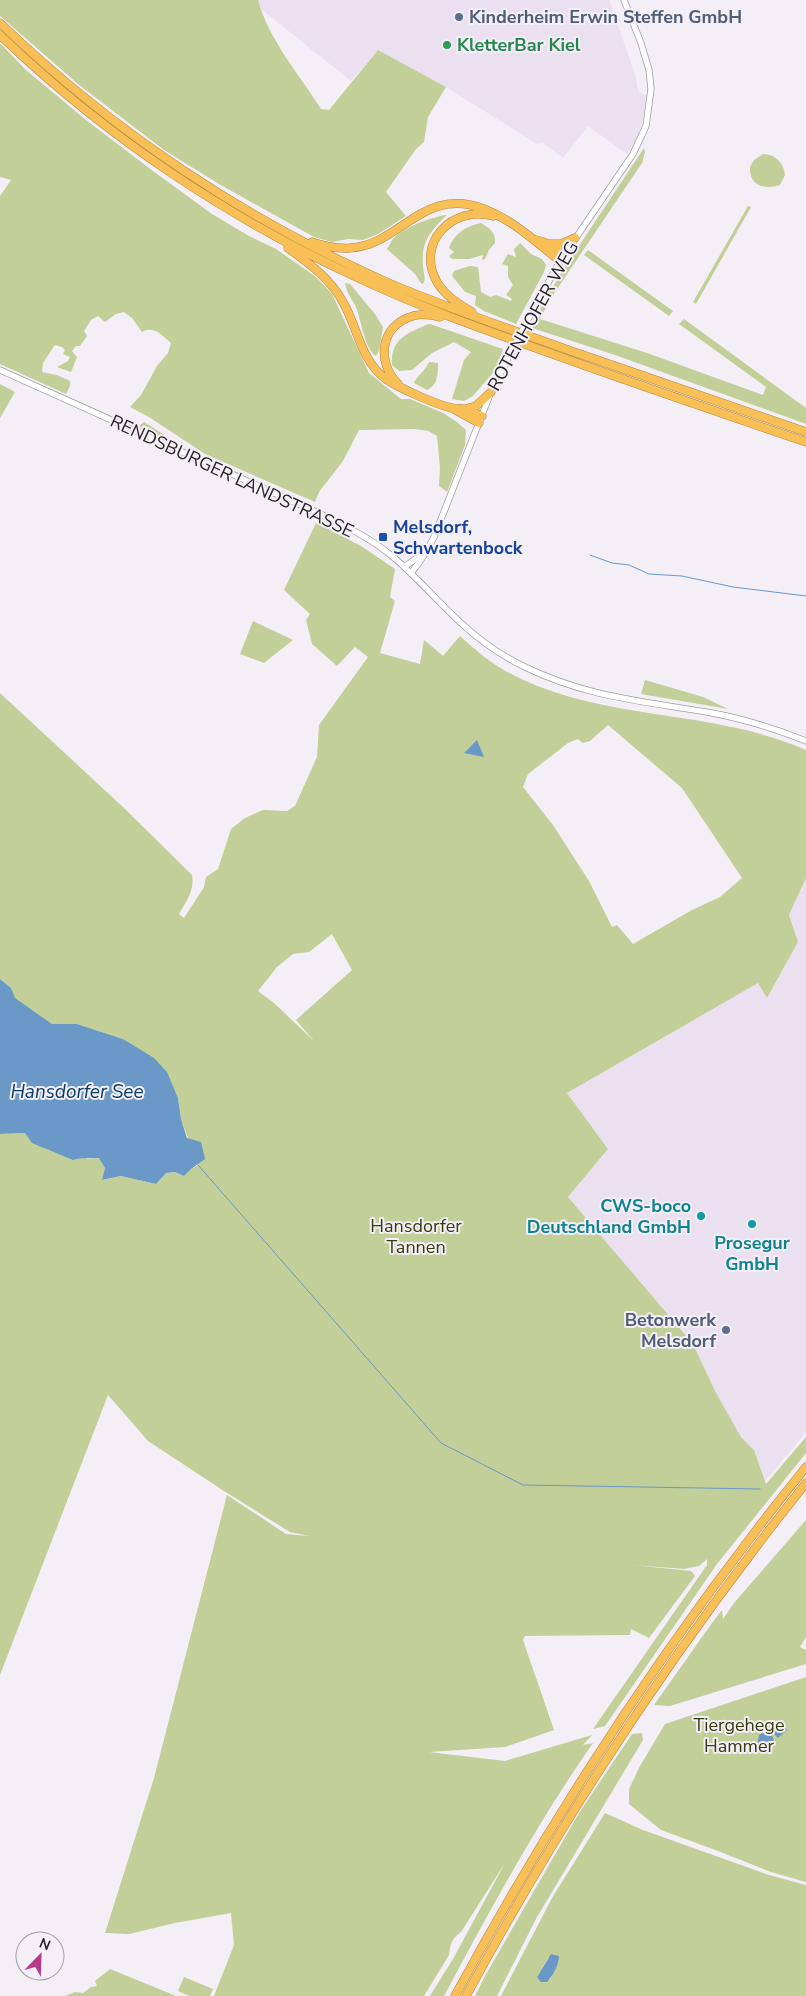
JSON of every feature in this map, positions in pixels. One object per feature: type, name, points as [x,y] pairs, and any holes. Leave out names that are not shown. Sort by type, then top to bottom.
[{"type":"highway","points":[[0,23],[83,96],[145,144],[215,191],[287,233],[391,284],[491,323],[806,432]]},
{"type":"highway","points":[[0,35],[57,86],[135,147],[204,194],[264,230],[367,283],[455,319],[806,442]]},
{"type":"highway","points":[[287,233],[329,247],[350,248],[374,243],[418,214],[445,205],[464,204],[479,207],[504,220],[562,257]]},
{"type":"highway","points":[[491,323],[460,304],[440,288],[432,272],[432,247],[439,234],[455,219],[477,214],[504,220]]},
{"type":"highway","points":[[264,230],[316,268],[329,281],[346,306],[360,344],[370,363],[386,380],[452,408],[464,416],[480,420]]},
{"type":"highway","points":[[534,239],[549,244],[561,244],[575,238]]},
{"type":"highway","points":[[549,244],[562,257]]},
{"type":"highway","points":[[404,388],[388,372],[384,359],[384,343],[393,328],[401,321],[418,315],[455,319]]},
{"type":"highway","points":[[452,408],[464,409],[476,406],[491,392]]},
{"type":"highway","points":[[464,409],[480,420]]},
{"type":"highway","points":[[455,1996],[522,1875],[607,1737],[710,1590],[806,1467]]},
{"type":"highway","points":[[466,1996],[532,1878],[623,1732],[714,1602],[806,1483]]},
{"type":"street","name":"ROTENHOFER WEG","points":[[411,573],[420,562],[434,537],[491,392],[527,321],[562,257],[640,142],[648,118],[651,89],[649,70],[641,43],[624,0]]},
{"type":"street","name":"RENDSBURGER LANDSTRASSE","points":[[0,370],[347,527],[371,540],[411,573],[461,624],[492,647],[524,666],[555,680],[587,691],[622,699],[713,713],[750,721],[806,741]]},
{"type":"street","name":"ROTENHOFER WEG","points":[[404,567],[424,553]]},
{"type":"shaded area","points":[[250,0],[609,0],[636,77],[638,91],[647,96],[641,127],[634,144],[627,154],[588,126],[563,158],[543,143],[537,144],[446,87],[378,50],[351,81]]},
{"type":"shaded area","points":[[806,878],[806,1432],[765,1481],[754,1450],[741,1437],[716,1393],[693,1344],[568,1197],[608,1149],[567,1093],[758,983],[767,998],[798,942],[789,915]]},
{"type":"green space","points":[[0,0],[258,0],[269,29],[277,43],[321,109],[329,110],[378,50],[446,87],[428,117],[424,142],[416,149],[386,192],[406,216],[378,234],[363,240],[348,239],[332,242],[314,237],[219,184],[164,150],[78,84],[0,16]]},
{"type":"green space","points":[[0,43],[26,70],[86,120],[153,171],[212,214],[249,236],[276,249],[316,277],[332,294],[369,373],[401,399],[410,399],[443,413],[466,430],[465,445],[447,492],[439,486],[440,467],[437,436],[428,431],[415,429],[359,430],[343,461],[319,492],[315,502],[205,454],[149,417],[130,407],[141,395],[157,366],[168,353],[171,343],[154,330],[142,332],[132,318],[124,312],[116,314],[105,322],[98,316],[91,320],[84,331],[87,336],[80,346],[76,346],[72,351],[77,357],[71,372],[57,367],[68,361],[70,357],[63,354],[65,350],[62,347],[55,345],[43,363],[42,372],[57,375],[70,381],[66,394],[0,364],[0,196],[11,180],[0,177]]},
{"type":"green space","points":[[644,148],[645,152],[642,163],[553,295],[540,319],[647,353],[763,395],[766,387],[679,324],[684,319],[806,408],[806,424],[615,355],[532,328],[535,318],[561,273]]},
{"type":"green space","points":[[763,154],[775,157],[781,163],[785,175],[780,185],[764,187],[752,179],[750,167],[754,160]]},
{"type":"green space","points":[[748,206],[751,207],[696,304],[693,302]]},
{"type":"green space","points":[[447,215],[428,236],[425,243],[423,268],[425,279],[423,284],[415,274],[387,249],[397,235],[410,227],[426,220]]},
{"type":"green space","points":[[481,223],[491,231],[495,239],[495,243],[485,259],[482,260],[483,255],[469,259],[452,259],[449,256],[454,252],[449,248],[454,238],[466,228]]},
{"type":"green space","points":[[520,243],[531,254],[542,259],[546,265],[516,324],[484,311],[475,305],[476,296],[465,292],[452,276],[454,271],[470,266],[478,267],[481,292],[490,297],[496,295],[511,301],[512,299],[506,295],[513,285],[508,277],[508,266],[502,264],[508,254],[516,257],[514,249]]},
{"type":"green space","points":[[588,250],[673,311],[669,316],[584,255]]},
{"type":"green space","points":[[345,283],[350,284],[375,314],[383,327],[379,351],[376,356],[368,347],[357,310]]},
{"type":"green space","points":[[430,324],[503,349],[497,368],[473,396],[464,401],[452,399],[464,360],[471,352],[454,342],[432,353],[412,370],[399,371],[392,365],[394,348],[397,343],[409,333]]},
{"type":"green space","points":[[429,362],[438,363],[438,371],[437,379],[431,388],[427,390],[414,383]]},
{"type":"green space","points":[[0,384],[15,392],[0,418]]},
{"type":"green space","points":[[144,422],[185,448],[141,429],[140,425]]},
{"type":"green space","name":"Hansdorfer Tannen","points":[[316,523],[361,546],[395,569],[390,597],[395,601],[380,653],[420,664],[424,640],[443,656],[460,636],[480,654],[502,669],[538,686],[575,698],[613,707],[731,727],[769,736],[806,750],[806,878],[789,915],[798,942],[767,998],[758,983],[567,1093],[608,1149],[568,1197],[693,1344],[716,1393],[741,1437],[754,1450],[766,1484],[806,1437],[806,1453],[717,1564],[605,1726],[593,1729],[707,1565],[707,1559],[699,1566],[684,1569],[633,1565],[691,1571],[695,1576],[649,1638],[631,1629],[630,1635],[525,1636],[523,1640],[554,1730],[505,1747],[429,1752],[505,1761],[592,1735],[583,1745],[593,1743],[533,1836],[444,1996],[430,1996],[453,1959],[505,1863],[461,1932],[454,1939],[449,1955],[424,1996],[214,1996],[234,1945],[231,1913],[129,1934],[105,1933],[154,1778],[227,1495],[286,1534],[309,1536],[290,1532],[148,1441],[108,1395],[0,1675],[0,1134],[25,1133],[88,1159],[100,1158],[105,1168],[103,1180],[121,1176],[156,1184],[166,1173],[175,1172],[184,1176],[198,1165],[181,1119],[178,1098],[123,1039],[77,1024],[52,1024],[14,998],[11,988],[0,979],[0,693],[124,808],[192,875],[191,891],[179,914],[184,918],[204,887],[206,877],[218,869],[231,829],[245,818],[263,810],[287,811],[295,806],[317,757],[319,725],[368,657],[355,647],[337,666],[312,644],[306,620],[310,614],[284,590]],"holes":[[[608,725],[682,788],[742,878],[720,897],[692,910],[633,944],[617,925],[612,927],[589,881],[553,825],[523,787],[528,774],[568,743],[578,739],[583,743],[590,741]],[[332,934],[352,970],[296,1020],[314,1041],[274,1003],[258,991],[277,967],[293,954],[309,952]]]},
{"type":"green space","points":[[253,621],[293,640],[264,663],[240,654]]},
{"type":"green space","points":[[645,680],[703,697],[728,709],[641,694]]},
{"type":"green space","points":[[806,1520],[806,1637],[800,1647],[806,1650],[806,1664],[670,1706],[654,1705],[722,1610],[723,1619],[734,1603]]},
{"type":"green space","name":"Tiergehege Hammer","points":[[806,1677],[806,1882],[771,1872],[661,1830],[629,1804],[629,1789],[640,1766],[665,1724]]},
{"type":"green space","points":[[642,1733],[643,1740],[537,1917],[497,1996],[475,1996],[579,1813],[632,1734]]},
{"type":"green space","points":[[605,1813],[643,1830],[769,1875],[806,1885],[806,1996],[501,1996],[552,1898]],"holes":[[[548,1958],[559,1959],[550,1980],[537,1977]]]},
{"type":"green space","points":[[110,1969],[176,1996],[65,1996],[75,1992],[83,1993],[91,1987],[97,1986],[95,1981]]},
{"type":"green space","points":[[184,1977],[213,1989],[210,1996],[189,1996],[178,1991]]},
{"type":"water","points":[[477,740],[484,757],[464,753]]},
{"type":"water","name":"Hansdorfer See","points":[[0,979],[11,988],[15,998],[52,1024],[77,1024],[123,1039],[154,1058],[167,1072],[178,1098],[181,1119],[187,1138],[201,1142],[205,1159],[184,1176],[175,1172],[166,1173],[156,1184],[121,1176],[102,1180],[105,1168],[99,1158],[73,1160],[32,1143],[25,1133],[0,1134]]},
{"type":"water","points":[[779,1722],[787,1730],[778,1738],[774,1734],[772,1736],[774,1740],[763,1748],[757,1747],[759,1735]]},
{"type":"water","points":[[551,1954],[559,1956],[557,1966],[547,1982],[541,1982],[537,1977]]},
{"type":"waterway","points":[[590,555],[612,563],[629,565],[649,574],[682,576],[733,587],[806,596]]},
{"type":"waterway","points":[[198,1165],[441,1443],[523,1485],[760,1489]]},
{"type":"place","name":"Kinderheim Erwin Steffen GmbH","points":[[459,17]]},
{"type":"place","name":"KletterBar Kiel","points":[[447,45]]},
{"type":"place","name":"Melsdorf, Schwartenbock","points":[[383,537]]},
{"type":"place","name":"CWS-boco Deutschland GmbH","points":[[701,1216]]},
{"type":"place","name":"Prosegur GmbH","points":[[752,1224]]},
{"type":"place","name":"Betonwerk Melsdorf","points":[[726,1330]]}]
